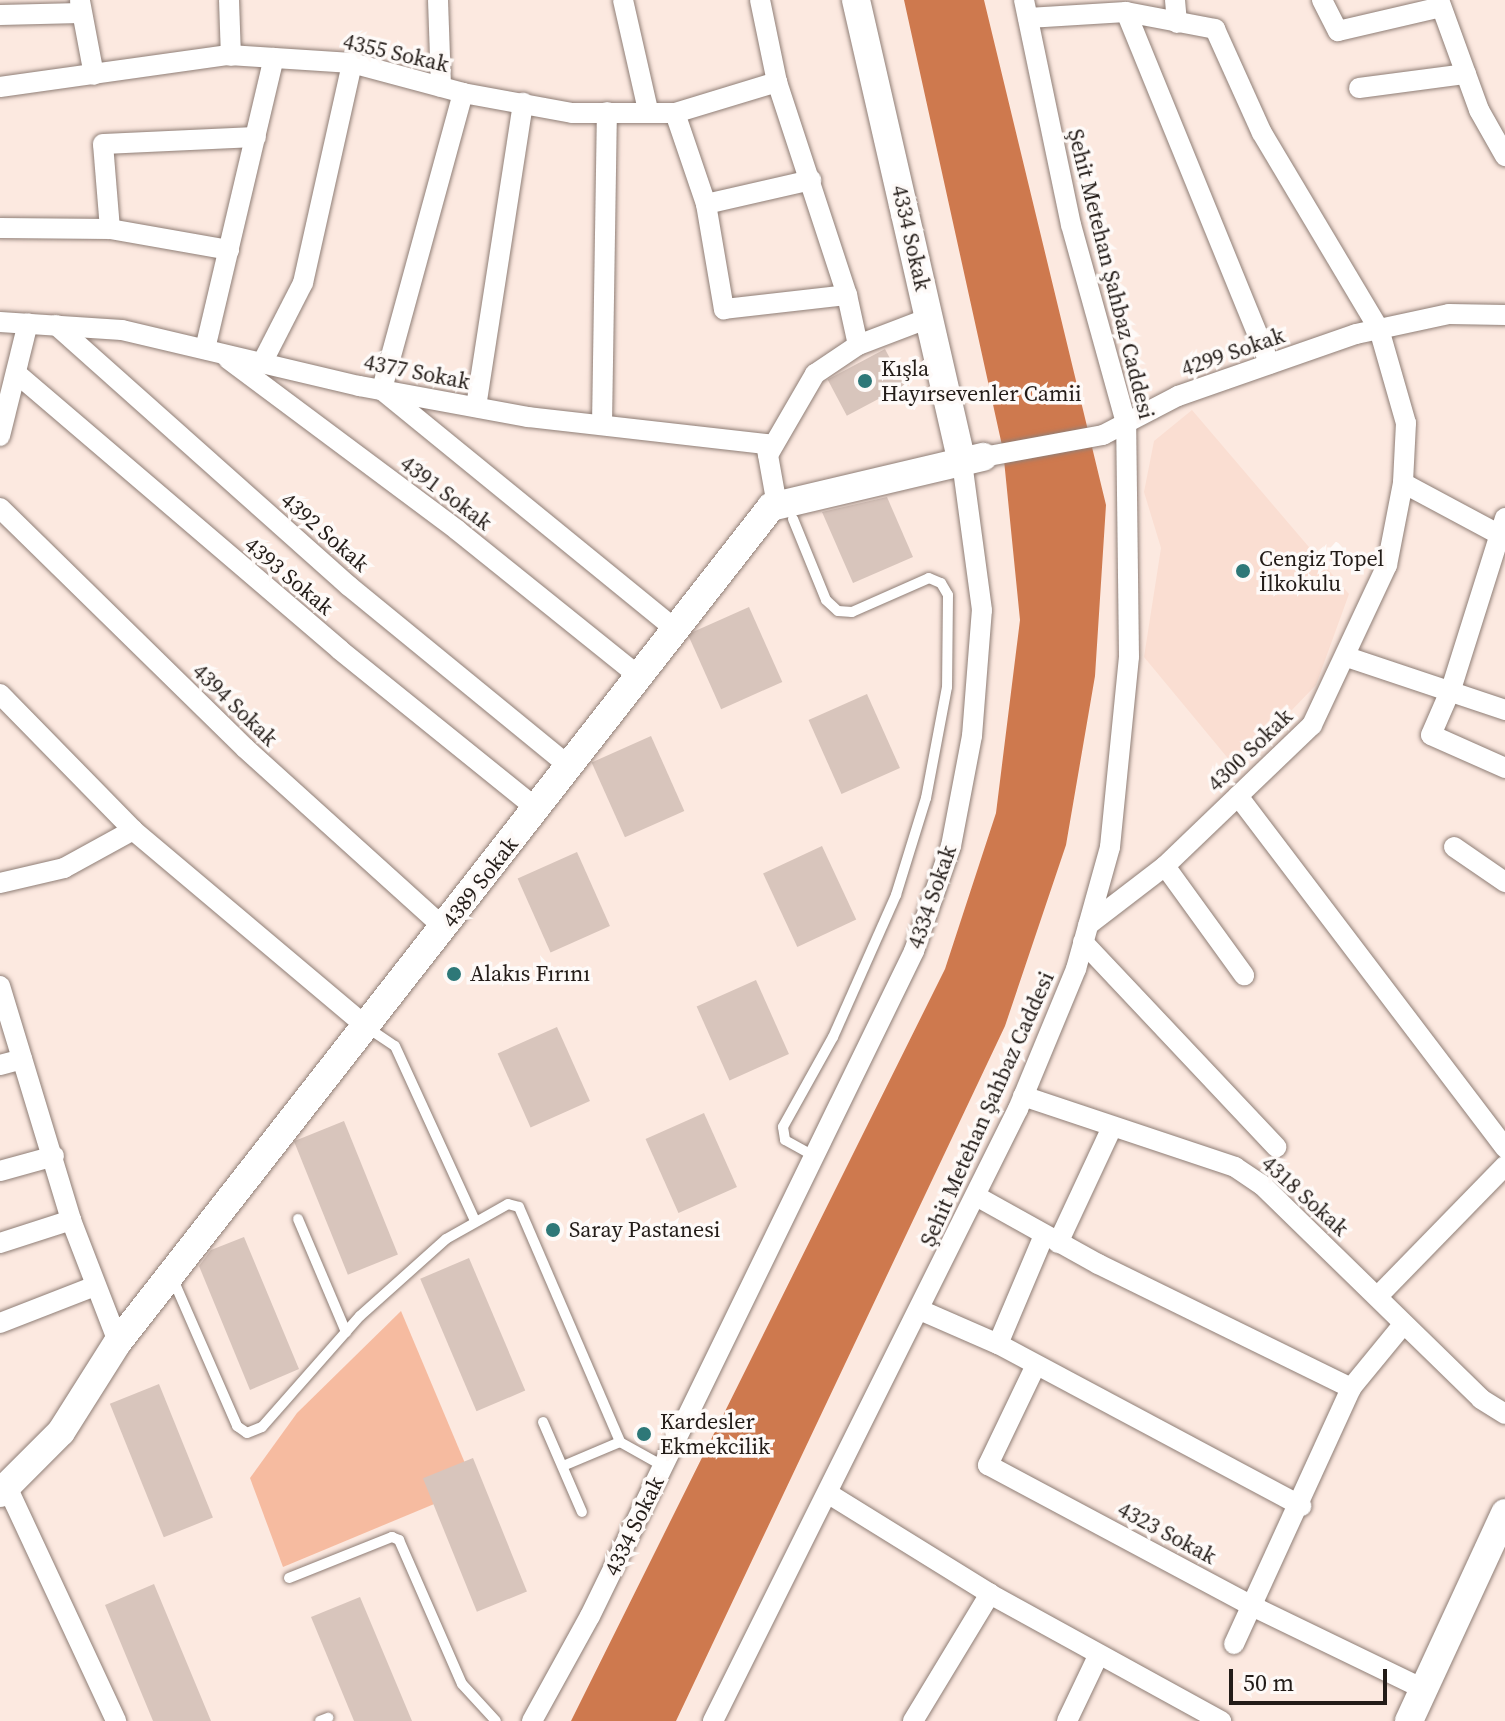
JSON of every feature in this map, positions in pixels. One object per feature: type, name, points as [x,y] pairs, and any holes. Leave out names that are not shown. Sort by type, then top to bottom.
[{"type":"main road","name":"4334 Sokak","points":[[856,0],[929,318],[973,460]]},
{"type":"main road","points":[[785,512],[973,460]]},
{"type":"main road","name":"4389 Sokak","points":[[4,1491],[61,1432],[118,1342],[170,1274],[676,630],[785,512]]},
{"type":"main road","points":[[1409,1721],[1505,1513]]},
{"type":"street","points":[[229,0],[231,56]]},
{"type":"street","points":[[438,0],[441,87]]},
{"type":"street","points":[[623,0],[648,110]]},
{"type":"street","points":[[760,0],[777,82],[847,295],[858,345]]},
{"type":"street","points":[[1026,9],[1126,12],[1177,23],[1175,0]]},
{"type":"street","points":[[1322,0],[1338,31],[1440,3],[1466,74],[1505,156]]},
{"type":"street","points":[[0,15],[81,6],[94,75]]},
{"type":"street","name":"Şehit Metehan Şahbaz Caddesi","points":[[713,1721],[829,1494],[1023,1096],[1086,933],[1110,847],[1129,657],[1126,423],[1071,225],[1026,9]]},
{"type":"street","points":[[1126,12],[1270,364]]},
{"type":"street","name":"4300 Sokak","points":[[1086,933],[1165,866],[1312,725],[1347,657],[1387,565],[1403,483],[1406,423],[1379,329],[1262,133],[1215,29],[1177,23]]},
{"type":"street","name":"4355 Sokak","points":[[0,87],[231,56],[352,63],[463,93],[572,113],[648,110],[675,113],[777,82]]},
{"type":"street","points":[[212,351],[229,250],[274,58]]},
{"type":"street","points":[[262,363],[303,283],[352,63]]},
{"type":"street","points":[[1359,88],[1466,74]]},
{"type":"street","points":[[463,93],[382,390],[676,630]]},
{"type":"street","points":[[476,407],[523,103]]},
{"type":"street","points":[[602,425],[607,112]]},
{"type":"street","points":[[675,113],[706,204],[724,309],[847,295]]},
{"type":"street","points":[[110,229],[103,144],[256,137]]},
{"type":"street","points":[[706,204],[811,180]]},
{"type":"street","points":[[0,228],[110,229],[229,250]]},
{"type":"street","name":"4299 Sokak","points":[[973,460],[1103,435],[1178,396],[1379,329],[1449,314],[1505,315]]},
{"type":"street","points":[[785,512],[768,455],[815,374],[858,345],[929,318]]},
{"type":"street","name":"4377 Sokak","points":[[0,322],[122,330],[382,390],[476,407],[766,444],[768,455]]},
{"type":"street","points":[[0,436],[28,323]]},
{"type":"street","name":"4392 Sokak","points":[[56,325],[349,586],[570,767]]},
{"type":"street","name":"4391 Sokak","points":[[212,351],[457,530],[640,677]]},
{"type":"street","name":"4393 Sokak","points":[[16,373],[317,631],[537,809]]},
{"type":"street","name":"4334 Sokak","points":[[532,1721],[663,1466],[914,951],[951,846],[972,736],[982,610],[973,460]]},
{"type":"street","points":[[1403,483],[1501,526],[1451,689],[1431,735],[1505,768]]},
{"type":"street","name":"4394 Sokak","points":[[0,508],[245,748],[444,928]]},
{"type":"street","points":[[1347,657],[1451,689],[1505,710]]},
{"type":"street","points":[[0,694],[133,830],[367,1027]]},
{"type":"street","points":[[1238,796],[1505,1148]]},
{"type":"street","points":[[0,883],[64,868],[133,830]]},
{"type":"street","points":[[1454,847],[1505,882]]},
{"type":"street","points":[[1165,866],[1244,975]]},
{"type":"street","points":[[1086,933],[1276,1147]]},
{"type":"street","points":[[0,986],[71,1220],[118,1342]]},
{"type":"street","points":[[0,1065],[22,1059]]},
{"type":"street","name":"4318 Sokak","points":[[1023,1096],[1235,1167],[1262,1185],[1378,1296],[1402,1326],[1481,1399],[1505,1414]]},
{"type":"street","points":[[998,1344],[1112,1127]]},
{"type":"street","points":[[0,1171],[54,1156]]},
{"type":"street","points":[[1378,1296],[1505,1166]]},
{"type":"street","points":[[976,1196],[1051,1239],[1351,1388]]},
{"type":"street","points":[[0,1243],[71,1220]]},
{"type":"street","points":[[0,1323],[95,1286]]},
{"type":"street","points":[[920,1310],[998,1344],[1035,1367],[1301,1506]]},
{"type":"street","points":[[1234,1644],[1301,1506],[1351,1388],[1402,1326]]},
{"type":"street","name":"4323 Sokak","points":[[1035,1367],[988,1465],[1252,1606],[1424,1689]]},
{"type":"street","points":[[4,1491],[116,1721]]},
{"type":"street","points":[[829,1494],[990,1594],[1207,1718]]},
{"type":"street","points":[[913,1721],[990,1594]]},
{"type":"street","points":[[1067,1721],[1098,1656]]},
{"type":"lane","points":[[785,512],[826,600],[838,611],[852,612],[929,578],[941,583],[948,595],[947,687],[926,798],[909,853],[833,1037],[783,1127],[785,1140],[814,1156]]},
{"type":"lane","points":[[367,1027],[395,1046],[475,1221]]},
{"type":"lane","points":[[170,1274],[237,1426],[247,1433],[262,1427],[346,1332],[446,1239],[508,1204],[519,1207],[620,1442],[663,1466]]},
{"type":"lane","points":[[298,1219],[346,1332]]},
{"type":"lane","points":[[543,1422],[582,1512]]},
{"type":"lane","points":[[563,1466],[620,1442]]},
{"type":"lane","points":[[289,1578],[392,1537],[399,1540],[462,1684],[496,1721]]},
{"type":"shaded area","points":[[904,0],[984,0],[1106,505],[1095,676],[1066,845],[1005,1026],[676,1721],[571,1721],[945,969],[996,813],[1020,620],[1003,450]]},
{"type":"shaded area","name":"Cengiz Topel İlkokulu","points":[[1192,410],[1349,594],[1316,685],[1236,768],[1144,657],[1161,548],[1144,492],[1154,441]]},
{"type":"shaded area","points":[[401,1311],[475,1487],[283,1567],[250,1478],[297,1413]]},
{"type":"building","name":"Kışla Hayırsevenler Camii","points":[[885,349],[904,385],[847,416],[828,380]]},
{"type":"building","points":[[887,497],[913,557],[853,583],[822,512]]},
{"type":"building","points":[[749,607],[782,682],[721,709],[688,634]]},
{"type":"building","points":[[867,694],[900,768],[841,794],[809,720]]},
{"type":"building","points":[[651,736],[684,811],[625,837],[592,762]]},
{"type":"building","points":[[822,846],[856,919],[797,947],[763,873]]},
{"type":"building","points":[[577,852],[610,926],[551,952],[518,878]]},
{"type":"building","points":[[756,980],[789,1054],[730,1080],[697,1006]]},
{"type":"building","points":[[557,1027],[590,1101],[531,1127],[498,1053]]},
{"type":"building","points":[[704,1113],[737,1187],[678,1213],[646,1139]]},
{"type":"building","points":[[344,1121],[398,1255],[348,1275],[294,1141]]},
{"type":"building","points":[[244,1237],[299,1369],[250,1390],[199,1266],[211,1250]]},
{"type":"building","points":[[469,1258],[525,1391],[476,1411],[420,1279]]},
{"type":"building","points":[[159,1384],[213,1518],[164,1537],[110,1404]]},
{"type":"building","points":[[473,1458],[527,1592],[477,1612],[423,1478]]},
{"type":"building","points":[[154,1584],[211,1721],[153,1721],[105,1605]]},
{"type":"building","points":[[360,1597],[412,1721],[354,1721],[311,1617]]},
{"type":"place","name":"Kışla Hayırsevenler Camii","points":[[865,381]]},
{"type":"place","name":"Cengiz Topel İlkokulu","points":[[1243,571]]},
{"type":"place","name":"Alakıs Fırını","points":[[454,974]]},
{"type":"place","name":"Saray Pastanesi","points":[[553,1230]]},
{"type":"place","name":"Kardesler Ekmekcilik","points":[[644,1434]]}]
